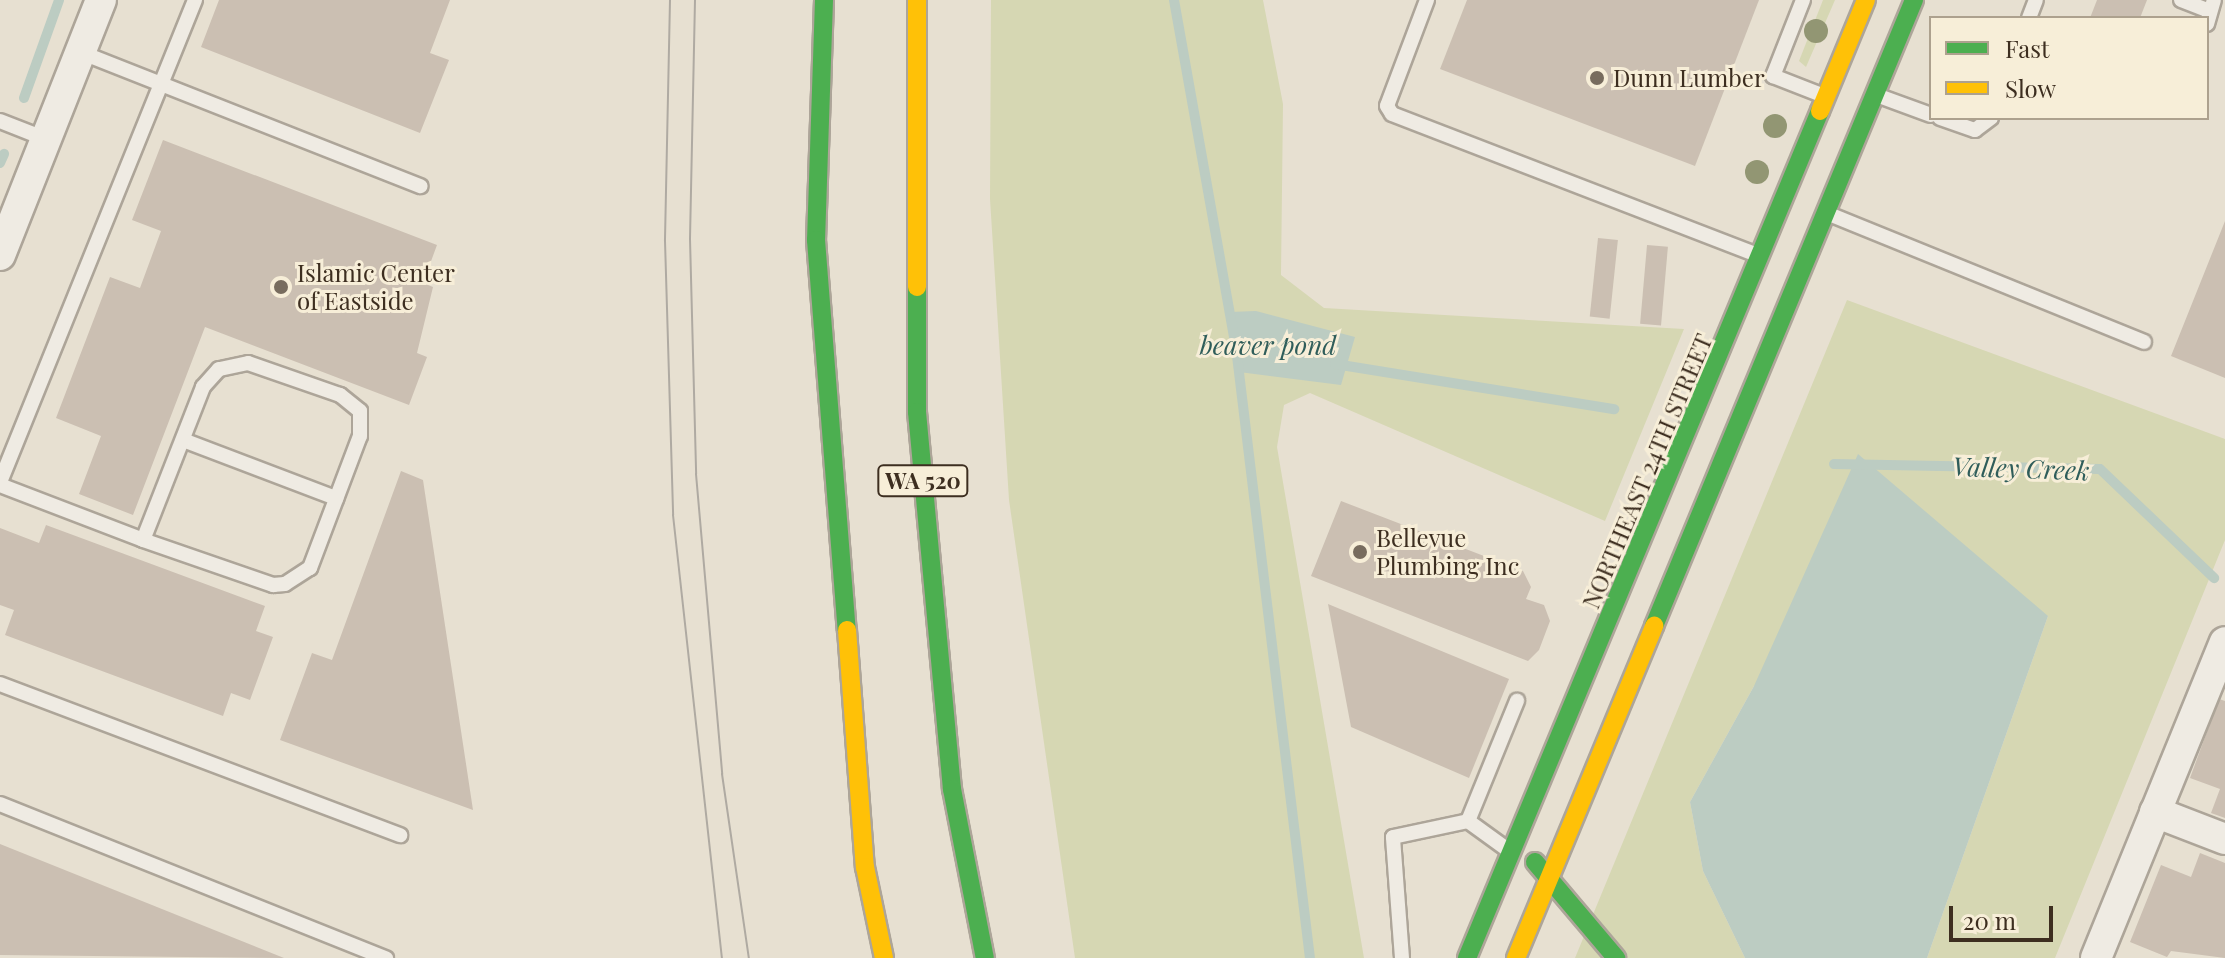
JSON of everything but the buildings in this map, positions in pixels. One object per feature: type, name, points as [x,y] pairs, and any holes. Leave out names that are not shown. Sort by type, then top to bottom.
[{"type":"main road","points":[[824,0],[816,240],[865,867],[884,958]]},
{"type":"main road","name":"WA 520","points":[[917,0],[917,412],[952,789],[985,958]]},
{"type":"main road","name":"NORTHEAST 24TH STREET","points":[[1467,958],[1762,256],[1866,0]]},
{"type":"main road","points":[[1516,958],[1914,0]]},
{"type":"main road","points":[[1582,688],[1584,714],[1528,851],[1547,884],[1616,958]]},
{"type":"street","points":[[0,255],[101,0]]},
{"type":"street","points":[[2096,958],[2225,642]]},
{"type":"street","points":[[2155,812],[2225,839]]},
{"type":"lane","points":[[143,540],[210,377],[232,364],[248,363],[340,395],[360,411],[362,423],[310,568],[285,584],[143,540],[0,484],[195,0]]},
{"type":"lane","points":[[1427,0],[1387,106],[1392,114],[1762,256]]},
{"type":"lane","points":[[1803,0],[1773,76],[1828,97]]},
{"type":"lane","points":[[2181,0],[2211,12]]},
{"type":"lane","points":[[80,52],[421,186]]},
{"type":"lane","points":[[1874,95],[1929,114]]},
{"type":"lane","points":[[1946,120],[1975,130],[1988,120]]},
{"type":"lane","points":[[0,121],[46,139]]},
{"type":"lane","points":[[1825,213],[2144,342]]},
{"type":"lane","points":[[183,440],[336,498]]},
{"type":"lane","points":[[0,684],[400,835]]},
{"type":"lane","points":[[1468,821],[1517,701]]},
{"type":"lane","points":[[0,804],[386,958]]},
{"type":"lane","points":[[1402,958],[1393,837],[1468,821],[1511,851]]},
{"type":"green space","points":[[991,0],[1263,0],[1283,104],[1281,275],[1324,308],[1684,329],[1605,521],[1310,393],[1284,405],[1277,447],[1364,958],[1075,958],[1009,500],[990,199]]},
{"type":"green space","points":[[1823,0],[1835,0],[1806,67],[1799,61]]},
{"type":"green space","points":[[1847,300],[2225,439],[2225,540],[2055,958],[1927,958],[2048,616],[1754,686],[1690,802],[1703,871],[1745,958],[1575,958]]},
{"type":"water","name":"beaver pond","points":[[1256,311],[1355,337],[1341,385],[1239,372],[1230,312]]},
{"type":"water","points":[[1858,454],[2048,616],[1927,958],[1745,958],[1703,871],[1690,802],[1754,686]]},
{"type":"waterway","points":[[24,98],[59,0]]},
{"type":"waterway","points":[[1174,0],[1236,348],[1249,350]]},
{"type":"waterway","points":[[0,163],[4,154]]},
{"type":"waterway","points":[[1237,356],[1310,958]]},
{"type":"waterway","points":[[1335,364],[1614,409]]},
{"type":"waterway","name":"Valley Creek","points":[[1834,464],[2100,469],[2214,578]]},
{"type":"tram line","points":[[670,0],[665,241],[673,515],[722,958]]},
{"type":"tram line","points":[[695,0],[690,239],[696,474],[722,774],[749,958]]},
{"type":"traffic: fast","points":[[824,0],[816,240],[847,630]]},
{"type":"traffic: fast","points":[[1654,626],[1914,0]]},
{"type":"traffic: fast","points":[[1467,958],[1820,111]]},
{"type":"traffic: fast","points":[[917,287],[917,412],[952,789],[985,958]]},
{"type":"traffic: fast","points":[[1535,862],[1616,958]]},
{"type":"traffic: slow","points":[[917,0],[917,287]]},
{"type":"traffic: slow","points":[[1820,111],[1866,0]]},
{"type":"traffic: slow","points":[[1516,958],[1654,626]]},
{"type":"traffic: slow","points":[[847,630],[865,867],[884,958]]},
{"type":"place","name":"Dunn Lumber","points":[[1597,78]]},
{"type":"place","name":"Islamic Center of Eastside","points":[[281,287]]},
{"type":"place","name":"Bellevue Plumbing Inc","points":[[1360,552]]}]
